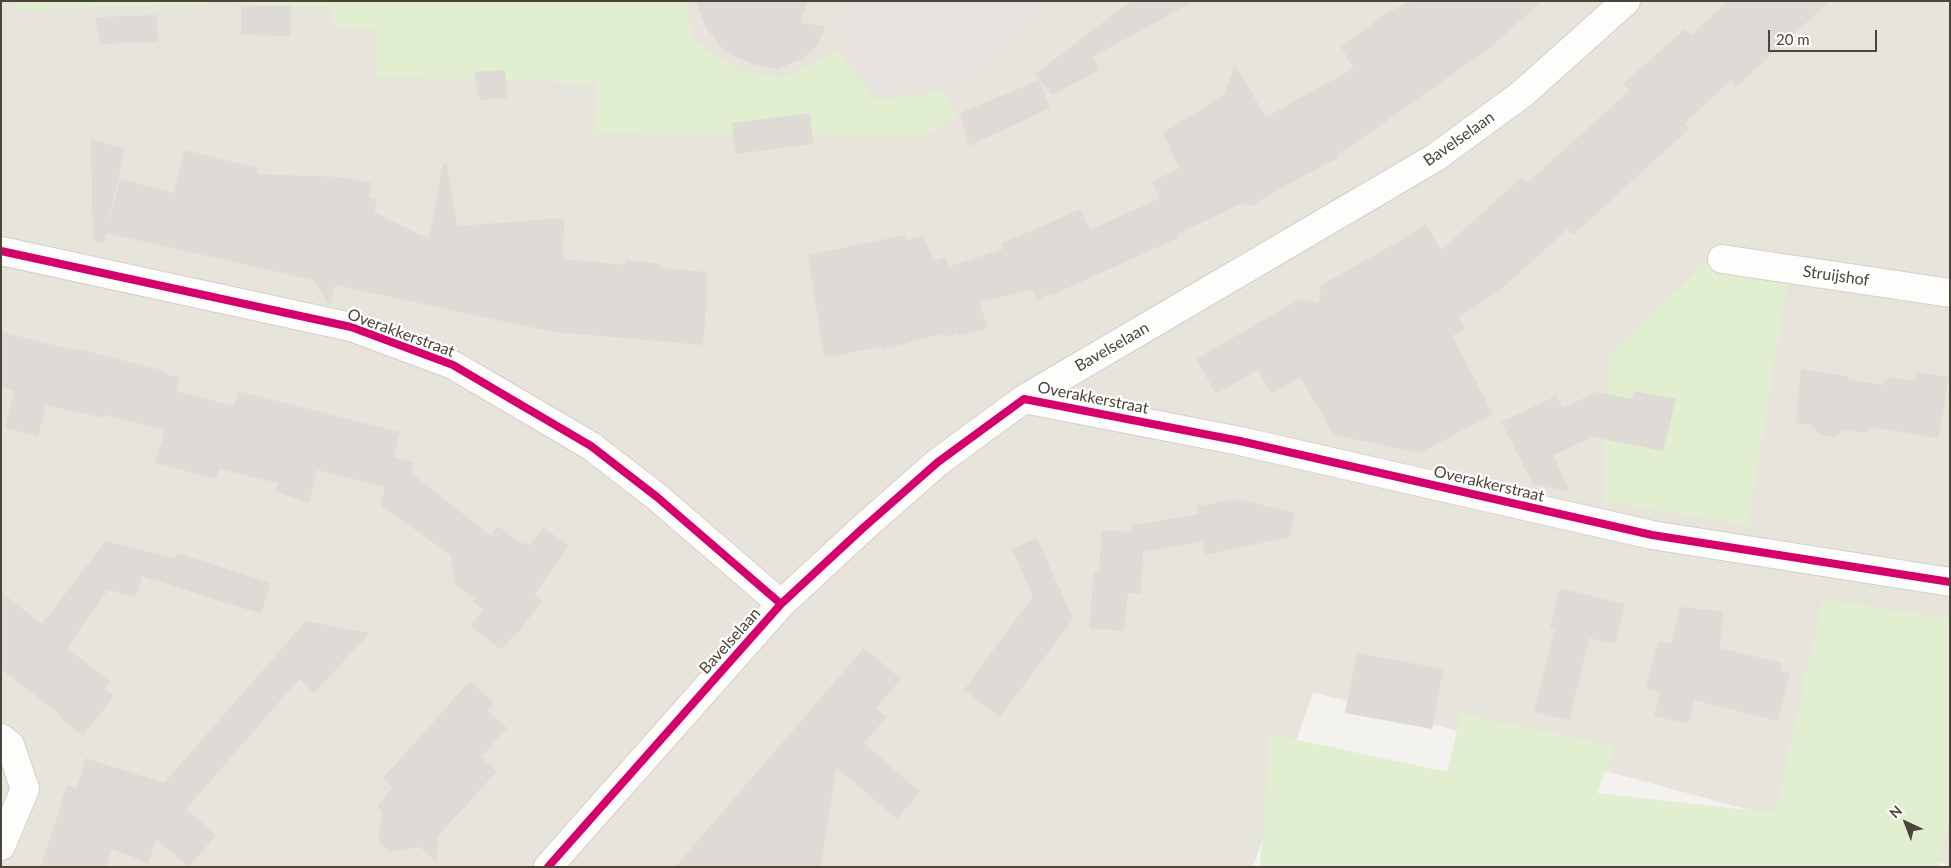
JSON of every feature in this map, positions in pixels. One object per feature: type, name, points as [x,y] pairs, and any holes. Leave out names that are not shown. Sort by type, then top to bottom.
[{"type":"street","name":"Bavelselaan","points":[[548,867],[781,604],[862,528],[938,462],[1024,399],[1436,157],[1522,94],[1626,1]]},
{"type":"street","name":"Overakkerstraat","points":[[1,251],[351,328],[453,365],[591,446],[657,498],[781,604]]},
{"type":"street","name":"Struijshof","points":[[1722,259],[1950,292]]},
{"type":"street","name":"Overakkerstraat","points":[[1024,399],[1240,441],[1652,535],[1950,582]]},
{"type":"street","points":[[1,738],[10,745],[25,789],[1,846]]},
{"type":"shaded area","points":[[1,1],[1950,1],[1950,866],[1931,859],[1313,692],[1253,867],[1,867]]},
{"type":"shaded area","points":[[851,1],[1061,1],[964,79],[883,92],[825,24]]},
{"type":"green space","points":[[18,1],[209,1],[209,4],[18,10]]},
{"type":"green space","points":[[211,1],[688,1],[691,39],[739,70],[785,79],[836,50],[876,100],[942,92],[957,117],[923,136],[594,134],[597,83],[375,77],[376,30],[334,27],[332,8]]},
{"type":"green space","points":[[1708,261],[1789,274],[1748,525],[1604,501],[1609,353]]},
{"type":"green space","points":[[1823,599],[1950,619],[1950,819],[1939,867],[1260,867],[1270,734],[1447,772],[1461,714],[1614,746],[1597,793],[1775,813]]},
{"type":"building","points":[[696,1],[808,1],[800,23],[826,26],[817,46],[802,59],[778,69],[756,65],[732,56],[722,48],[706,28]]},
{"type":"building","points":[[1131,1],[1194,1],[1093,57],[1099,70],[1052,95],[1035,74]]},
{"type":"building","points":[[1411,1],[1542,1],[1492,46],[1336,155],[1338,158],[1251,206],[1242,203],[1176,235],[1178,238],[1052,295],[1049,294],[1037,300],[1032,290],[980,302],[987,328],[958,336],[957,333],[942,338],[941,334],[882,350],[882,346],[829,357],[829,355],[824,356],[808,255],[905,235],[906,240],[924,236],[933,261],[945,257],[948,267],[1003,249],[1001,243],[1080,209],[1090,230],[1160,198],[1152,182],[1179,168],[1170,150],[1171,148],[1162,133],[1223,96],[1235,65],[1266,117],[1354,68],[1341,47],[1388,12]]},
{"type":"building","points":[[1728,1],[1830,1],[1737,86],[1731,80],[1685,123],[1690,128],[1573,235],[1568,229],[1500,290],[1459,317],[1466,329],[1452,336],[1493,414],[1420,453],[1334,435],[1300,377],[1271,394],[1258,370],[1216,394],[1196,359],[1300,299],[1319,303],[1321,285],[1393,245],[1426,224],[1441,250],[1522,177],[1527,183],[1629,91],[1623,84],[1685,29],[1691,35]]},
{"type":"building","points":[[241,6],[291,6],[290,36],[241,35]]},
{"type":"building","points":[[157,15],[158,42],[100,44],[95,17]]},
{"type":"building","points":[[505,70],[507,98],[480,100],[474,72]]},
{"type":"building","points":[[1039,80],[1050,108],[969,146],[960,113]]},
{"type":"building","points":[[810,113],[813,144],[736,154],[732,123]]},
{"type":"building","points":[[91,140],[125,148],[106,232],[120,179],[174,193],[185,150],[258,168],[258,174],[342,177],[372,183],[369,198],[377,200],[374,212],[429,239],[443,164],[447,164],[457,226],[564,218],[563,259],[626,265],[625,260],[660,264],[660,268],[707,272],[706,283],[708,283],[703,345],[553,332],[335,285],[330,306],[313,280],[106,233],[104,243],[93,241]]},
{"type":"building","points":[[1,332],[74,350],[75,348],[165,371],[165,374],[179,377],[176,391],[234,406],[238,391],[400,432],[393,457],[414,462],[411,473],[491,536],[498,526],[521,544],[523,542],[529,546],[543,527],[569,546],[534,595],[542,601],[518,633],[516,632],[502,650],[470,626],[483,609],[473,602],[475,599],[455,584],[451,555],[381,506],[385,487],[317,470],[309,503],[276,492],[278,483],[219,469],[216,479],[155,463],[165,430],[105,415],[104,418],[46,405],[38,436],[5,428],[14,391],[1,388]]},
{"type":"building","points":[[1801,369],[1847,376],[1849,379],[1882,385],[1890,377],[1915,381],[1916,372],[1949,377],[1938,438],[1872,427],[1864,433],[1844,430],[1835,437],[1819,434],[1812,425],[1796,423]]},
{"type":"building","points":[[1634,391],[1676,399],[1663,451],[1593,437],[1553,455],[1570,492],[1533,484],[1501,422],[1556,396],[1562,408],[1597,392],[1632,399]]},
{"type":"building","points":[[1238,499],[1295,513],[1289,537],[1205,555],[1203,542],[1143,552],[1141,594],[1128,593],[1124,631],[1089,628],[1094,571],[1099,572],[1102,530],[1133,532],[1132,525],[1199,514],[1197,506]]},
{"type":"building","points":[[1037,538],[1073,619],[1000,717],[964,690],[1033,596],[1012,549]]},
{"type":"building","points":[[106,541],[176,559],[177,553],[271,583],[261,614],[142,576],[136,597],[108,590],[67,648],[111,682],[105,689],[114,696],[83,736],[60,718],[62,716],[1,669],[1,592],[42,624]]},
{"type":"building","points":[[1560,588],[1625,604],[1615,644],[1589,638],[1569,720],[1534,712],[1555,630],[1550,628]]},
{"type":"building","points":[[1680,607],[1723,611],[1720,648],[1782,663],[1780,671],[1790,673],[1778,721],[1694,700],[1688,724],[1654,716],[1660,692],[1646,688],[1658,641],[1671,644]]},
{"type":"building","points":[[306,621],[370,633],[314,693],[299,679],[186,809],[216,835],[189,867],[156,839],[148,863],[112,849],[106,867],[41,867],[67,785],[77,788],[86,758],[164,783]]},
{"type":"building","points":[[864,648],[901,679],[876,708],[887,717],[864,743],[920,792],[897,819],[836,767],[821,867],[675,867]]},
{"type":"building","points":[[1357,653],[1443,669],[1432,729],[1345,713]]},
{"type":"building","points":[[470,681],[494,703],[487,710],[507,728],[481,757],[497,771],[438,836],[437,862],[420,847],[391,852],[380,843],[378,836],[383,812],[377,806],[392,787],[383,778]]},
{"type":"cycle path","points":[[1,251],[351,327],[453,365],[591,446],[657,497],[781,604]]},
{"type":"cycle path","points":[[548,867],[781,604],[938,462],[1024,399],[1240,441],[1652,535],[1950,582]]}]
